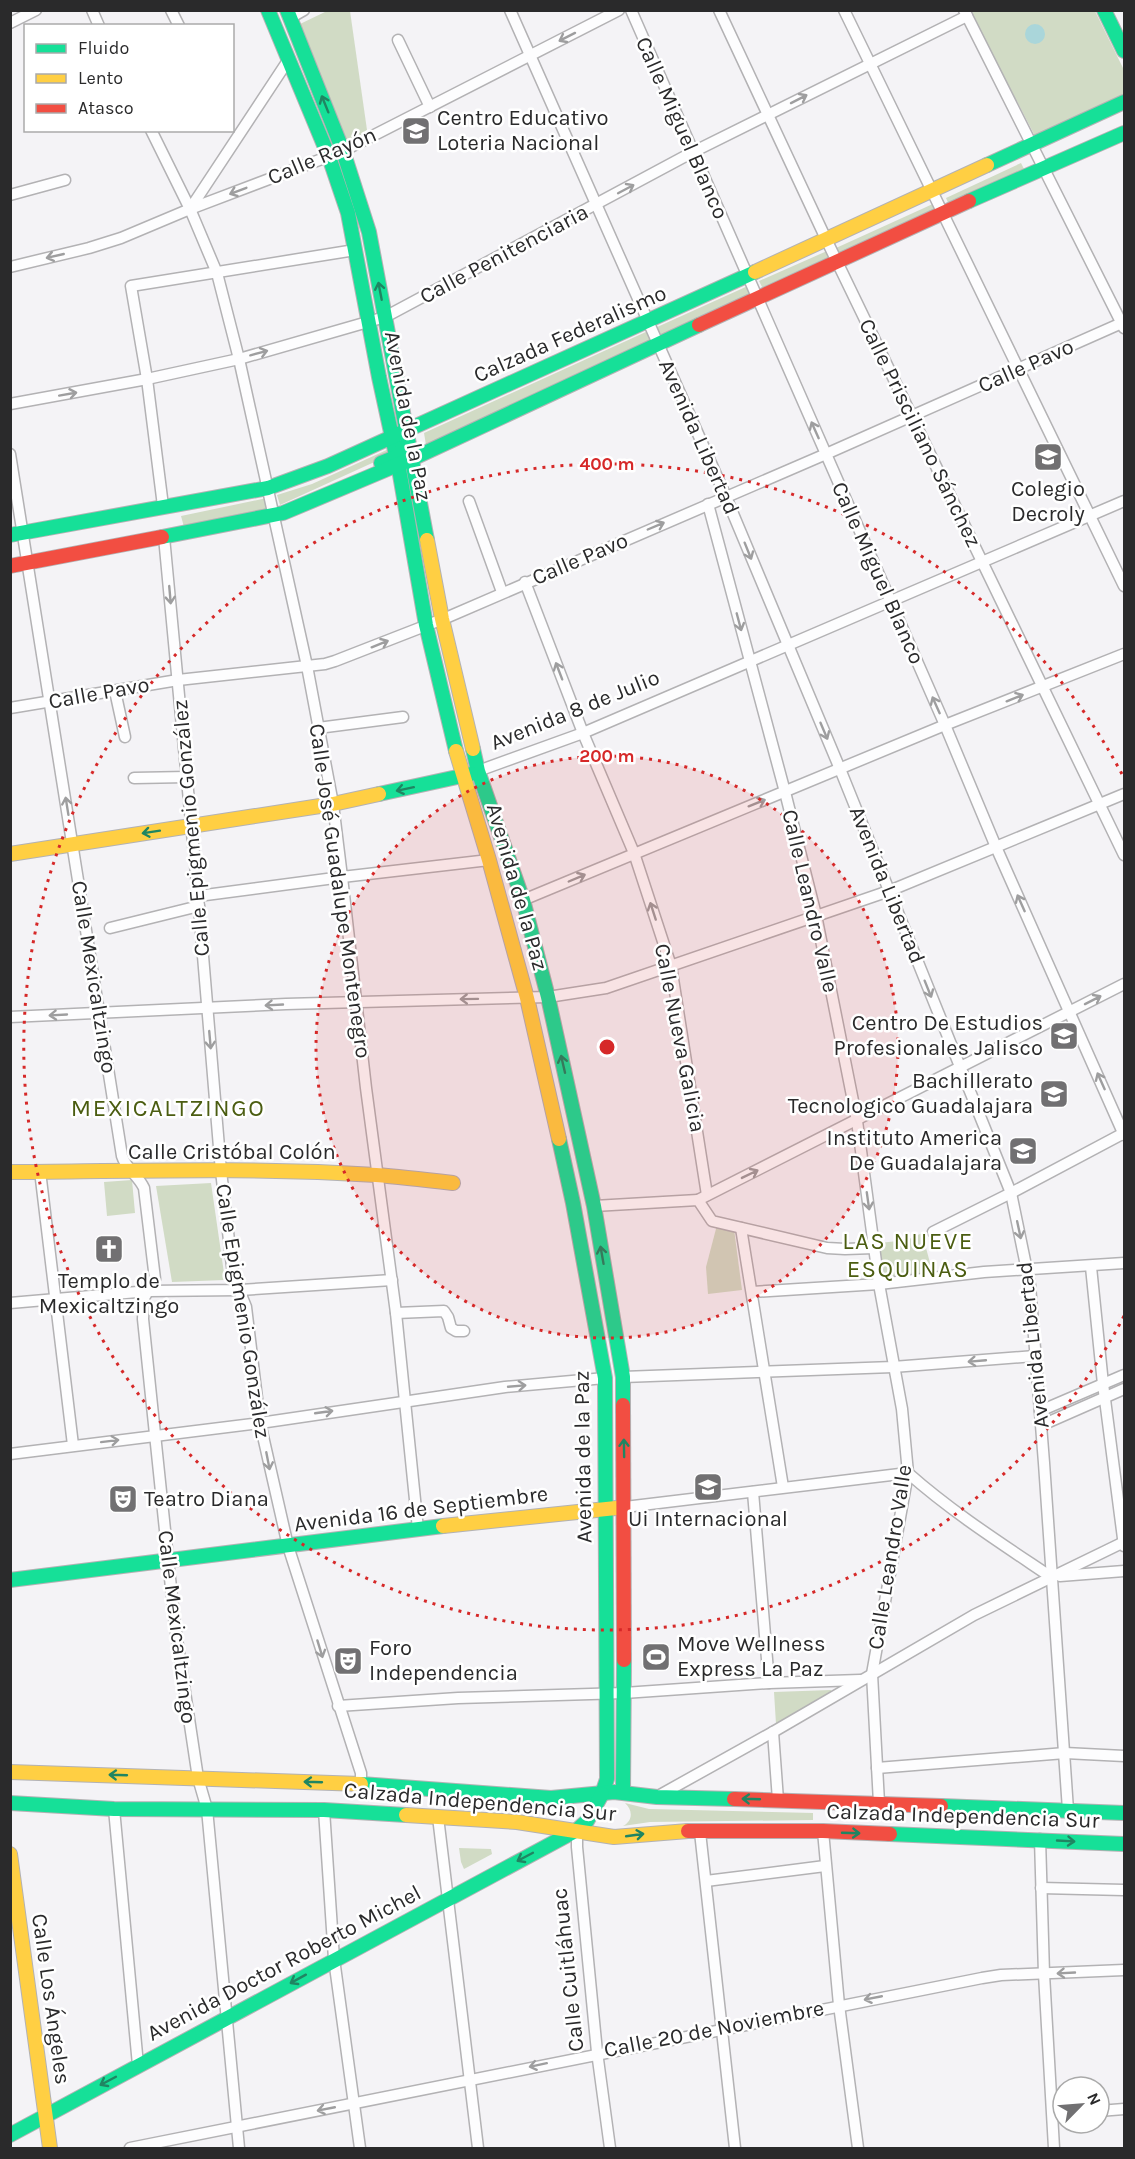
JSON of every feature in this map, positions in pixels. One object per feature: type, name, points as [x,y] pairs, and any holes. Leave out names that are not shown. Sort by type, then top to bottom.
[{"type":"street","points":[[10,23],[36,10]]},
{"type":"street","points":[[92,10],[98,24]]},
{"type":"street","points":[[171,10],[178,24]]},
{"type":"street","name":"Avenida de la Paz","points":[[268,10],[329,157],[348,213],[397,461],[426,625],[445,711],[527,998],[573,1203],[605,1378],[607,1779],[602,1794]]},
{"type":"street","points":[[288,14],[304,10]]},
{"type":"street","name":"Avenida Libertad","points":[[510,10],[726,496],[840,769],[1011,1193],[1028,1270],[1042,1425],[1068,1810]]},
{"type":"street","name":"Calle Rayón","points":[[10,267],[121,238],[190,209],[329,157],[619,10]]},
{"type":"street","name":"Calle Miguel Blanco","points":[[631,10],[996,847],[1124,1134]]},
{"type":"street","name":"Calle Prisciliano Sánchez","points":[[719,10],[837,262],[1125,855]]},
{"type":"street","points":[[844,10],[1125,586]]},
{"type":"street","points":[[1104,10],[1125,51]]},
{"type":"street","points":[[966,13],[1124,324]]},
{"type":"street","name":"Calle Penitenciaria","points":[[10,404],[147,379],[239,359],[385,317],[693,152],[966,13]]},
{"type":"street","name":"Avenida de la Paz","points":[[288,14],[343,151],[369,232],[442,619],[478,771],[523,900],[548,998],[594,1206],[622,1377],[625,1507],[623,1792]]},
{"type":"street","points":[[398,40],[430,107]]},
{"type":"street","points":[[190,209],[289,60]]},
{"type":"street","name":"Calzada Federalismo","points":[[17,534],[268,488],[392,437],[407,437],[648,321],[1125,102]]},
{"type":"street","name":"Calle José Guadalupe Montenegro","points":[[152,132],[190,209],[217,273],[268,488],[278,515],[307,666],[333,804],[377,1175],[396,1313],[418,1529]]},
{"type":"street","name":"Calzada Federalismo","points":[[10,566],[278,515],[397,461],[411,459],[943,212],[1125,133]]},
{"type":"street","points":[[10,195],[65,180]]},
{"type":"street","points":[[163,506],[147,379],[131,286],[355,250]]},
{"type":"street","name":"Calle Pavo","points":[[10,708],[178,680],[335,661],[442,619],[1124,324]]},
{"type":"street","points":[[397,461],[407,437]]},
{"type":"street","name":"Calle Mexicaltzingo","points":[[10,454],[17,534],[29,562],[122,1156],[125,1165],[139,1179],[144,1188],[155,1279],[144,1298],[143,1319],[175,1626],[198,1778],[207,1809],[239,2148]]},
{"type":"street","points":[[469,501],[502,592]]},
{"type":"street","name":"Avenida 8 de Julio","points":[[10,854],[333,804],[463,777],[583,733],[1125,501]]},
{"type":"street","name":"Calle Leandro Valle","points":[[708,504],[816,915],[856,1121],[879,1284],[902,1408],[908,1473],[868,1677],[879,1803]]},
{"type":"street","name":"Calle Epigmenio González","points":[[164,537],[199,901],[220,1171],[233,1275],[246,1307],[260,1423],[288,1546],[361,1773],[358,1784]]},
{"type":"street","name":"Calle Nueva Galicia","points":[[525,582],[583,733],[634,853],[671,966],[703,1197]]},
{"type":"street","points":[[523,900],[1125,654]]},
{"type":"street","points":[[115,691],[125,737]]},
{"type":"street","points":[[318,728],[403,717]]},
{"type":"street","points":[[134,778],[187,777]]},
{"type":"street","points":[[10,1017],[357,1002],[548,998],[606,988],[889,891],[1125,794]]},
{"type":"street","points":[[110,928],[199,901],[342,877],[489,860]]},
{"type":"street","points":[[573,1203],[594,1206],[703,1197],[1125,984]]},
{"type":"street","points":[[933,1232],[1124,1134]]},
{"type":"street","name":"Calle Cristóbal Colón","points":[[10,1172],[220,1171],[377,1175],[453,1183]]},
{"type":"street","points":[[40,1172],[73,1445]]},
{"type":"street","points":[[703,1197],[712,1221],[827,1248],[874,1248]]},
{"type":"street","points":[[741,1228],[783,1487]]},
{"type":"street","points":[[752,1292],[879,1284],[1125,1263]]},
{"type":"street","points":[[657,1797],[974,1615],[1124,1544],[1104,1398],[1091,1267]]},
{"type":"street","points":[[10,1303],[149,1291],[240,1290],[392,1280]]},
{"type":"street","points":[[396,1313],[444,1311],[451,1328],[464,1331]]},
{"type":"street","points":[[622,1377],[893,1367],[1035,1356]]},
{"type":"street","points":[[1040,1411],[1125,1375]]},
{"type":"street","points":[[10,1454],[260,1423],[327,1411],[505,1387],[605,1378]]},
{"type":"street","points":[[1042,1425],[1125,1389]]},
{"type":"street","points":[[908,1473],[980,1530],[1051,1577],[1125,1571]]},
{"type":"street","name":"Avenida 16 de Septiembre","points":[[10,1580],[418,1529],[908,1473]]},
{"type":"street","points":[[753,1492],[769,1683]]},
{"type":"street","points":[[338,1706],[458,1698],[624,1693],[868,1677]]},
{"type":"street","points":[[773,1732],[778,1800]]},
{"type":"street","points":[[877,1768],[1065,1753],[1125,1756]]},
{"type":"street","name":"Calzada Independencia Sur","points":[[10,1772],[358,1784],[551,1798],[623,1792],[657,1797],[1125,1813]]},
{"type":"street","points":[[577,1830],[587,1821],[602,1794]]},
{"type":"street","name":"Calzada Independencia Sur","points":[[10,1803],[114,1809],[324,1810],[517,1822],[614,1837],[669,1831],[823,1831],[1125,1844]]},
{"type":"street","points":[[114,1809],[138,2065]]},
{"type":"street","points":[[324,1810],[334,1959],[360,2148]]},
{"type":"street","points":[[438,1817],[478,2148]]},
{"type":"street","name":"Avenida Doctor Roberto Michel","points":[[10,2135],[577,1830]]},
{"type":"street","name":"Calle Cuitláhuac","points":[[577,1830],[597,2052],[610,2148]]},
{"type":"street","points":[[823,1831],[839,2005],[858,2148]]},
{"type":"street","points":[[700,1832],[735,2148]]},
{"type":"street","points":[[1040,1839],[1044,1974],[1054,2075]]},
{"type":"street","name":"Calle Los Ángeles","points":[[10,1854],[50,2148]]},
{"type":"street","points":[[706,1881],[825,1866]]},
{"type":"street","points":[[1041,1888],[1125,1890]]},
{"type":"street","name":"Calle 20 de Noviembre","points":[[130,2148],[597,2052],[982,1978],[1125,1970]]},
{"type":"green space","points":[[327,11],[350,11],[368,137],[349,147],[300,24]]},
{"type":"green space","points":[[970,11],[1095,11],[1124,70],[1124,100],[1037,140]]},
{"type":"green space","points":[[1021,163],[1026,173],[950,207],[946,198]]},
{"type":"green space","points":[[935,203],[939,213],[840,258],[836,248]]},
{"type":"green space","points":[[827,251],[832,261],[764,291],[759,281]]},
{"type":"green space","points":[[750,285],[755,296],[660,339],[655,328]]},
{"type":"green space","points":[[648,331],[653,342],[426,445],[424,433]]},
{"type":"green space","points":[[391,448],[392,454],[280,505],[277,495],[312,484]]},
{"type":"green space","points":[[267,498],[269,509],[184,527],[181,516]]},
{"type":"green space","points":[[132,1180],[135,1213],[107,1216],[104,1182]]},
{"type":"green space","points":[[211,1183],[225,1280],[172,1282],[156,1186]]},
{"type":"green space","points":[[717,1225],[734,1229],[742,1290],[708,1294],[706,1267]]},
{"type":"green space","points":[[922,1233],[933,1274],[885,1279],[879,1243],[907,1240]]},
{"type":"green space","points":[[831,1690],[832,1694],[776,1724],[774,1692]]},
{"type":"green space","points":[[625,1803],[649,1809],[813,1813],[813,1820],[650,1822],[623,1826],[629,1821],[631,1815]]},
{"type":"green space","points":[[459,1848],[491,1849],[492,1854],[464,1869]]},
{"type":"water","points":[[1035,24],[1042,27],[1045,34],[1042,41],[1035,44],[1028,41],[1025,34],[1028,27]]},
{"type":"traffic: fast","points":[[268,10],[329,157],[348,213],[399,469],[426,625],[456,751]]},
{"type":"traffic: fast","points":[[287,10],[343,151],[369,232],[427,540]]},
{"type":"traffic: fast","points":[[1104,10],[1124,51]]},
{"type":"traffic: fast","points":[[987,165],[1124,102]]},
{"type":"traffic: fast","points":[[969,201],[1124,133]]},
{"type":"traffic: fast","points":[[10,535],[268,488],[328,466],[755,272]]},
{"type":"traffic: fast","points":[[162,537],[283,513],[416,457],[699,325]]},
{"type":"traffic: fast","points":[[381,463],[396,457],[408,442]]},
{"type":"traffic: fast","points":[[473,749],[478,771],[523,900],[548,997],[594,1206],[623,1377],[623,1405]]},
{"type":"traffic: fast","points":[[379,794],[471,774]]},
{"type":"traffic: fast","points":[[559,1139],[605,1378],[607,1779],[602,1794]]},
{"type":"traffic: fast","points":[[10,1580],[443,1526]]},
{"type":"traffic: fast","points":[[623,1792],[624,1660]]},
{"type":"traffic: fast","points":[[361,1784],[551,1798],[614,1792],[657,1797],[734,1799]]},
{"type":"traffic: fast","points":[[10,2135],[577,1830],[587,1821],[602,1794]]},
{"type":"traffic: fast","points":[[10,1803],[114,1809],[324,1810],[406,1815]]},
{"type":"traffic: fast","points":[[941,1806],[1124,1813]]},
{"type":"traffic: fast","points":[[890,1834],[1124,1844]]},
{"type":"traffic: slow","points":[[755,272],[987,165]]},
{"type":"traffic: slow","points":[[427,540],[442,619],[473,749]]},
{"type":"traffic: slow","points":[[456,751],[527,998],[559,1139]]},
{"type":"traffic: slow","points":[[10,854],[333,804],[379,794]]},
{"type":"traffic: slow","points":[[10,1172],[284,1171],[376,1175],[453,1183]]},
{"type":"traffic: slow","points":[[443,1526],[616,1508]]},
{"type":"traffic: slow","points":[[10,1772],[361,1784]]},
{"type":"traffic: slow","points":[[406,1815],[517,1822],[614,1837],[688,1831]]},
{"type":"traffic: slow","points":[[10,1854],[50,2148]]},
{"type":"traffic: jam","points":[[699,325],[969,201]]},
{"type":"traffic: jam","points":[[10,566],[162,537]]},
{"type":"traffic: jam","points":[[623,1405],[624,1660]]},
{"type":"traffic: jam","points":[[734,1799],[941,1806]]},
{"type":"traffic: jam","points":[[688,1831],[823,1831],[890,1834]]},
{"type":"place","name":"Centro Educativo Loteria Nacional","points":[[416,131]]},
{"type":"place","name":"Colegio Decroly","points":[[1048,457]]},
{"type":"place","name":"Centro De Estudios Profesionales Jalisco","points":[[1064,1036]]},
{"type":"place","name":"Bachillerato Tecnologico Guadalajara","points":[[1054,1094]]},
{"type":"place","name":"Instituto America De Guadalajara","points":[[1023,1151]]},
{"type":"place","name":"Templo de Mexicaltzingo","points":[[109,1249]]},
{"type":"place","name":"Ui Internacional","points":[[708,1487]]},
{"type":"place","name":"Teatro Diana","points":[[123,1499]]},
{"type":"place","name":"Move Wellness Express La Paz","points":[[656,1657]]},
{"type":"place","name":"Foro Independencia","points":[[348,1661]]},
{"type":"district","name":"MEXICALTZINGO","points":[[168,1108]]},
{"type":"district","name":"LAS NUEVE ESQUINAS","points":[[908,1255]]}]
